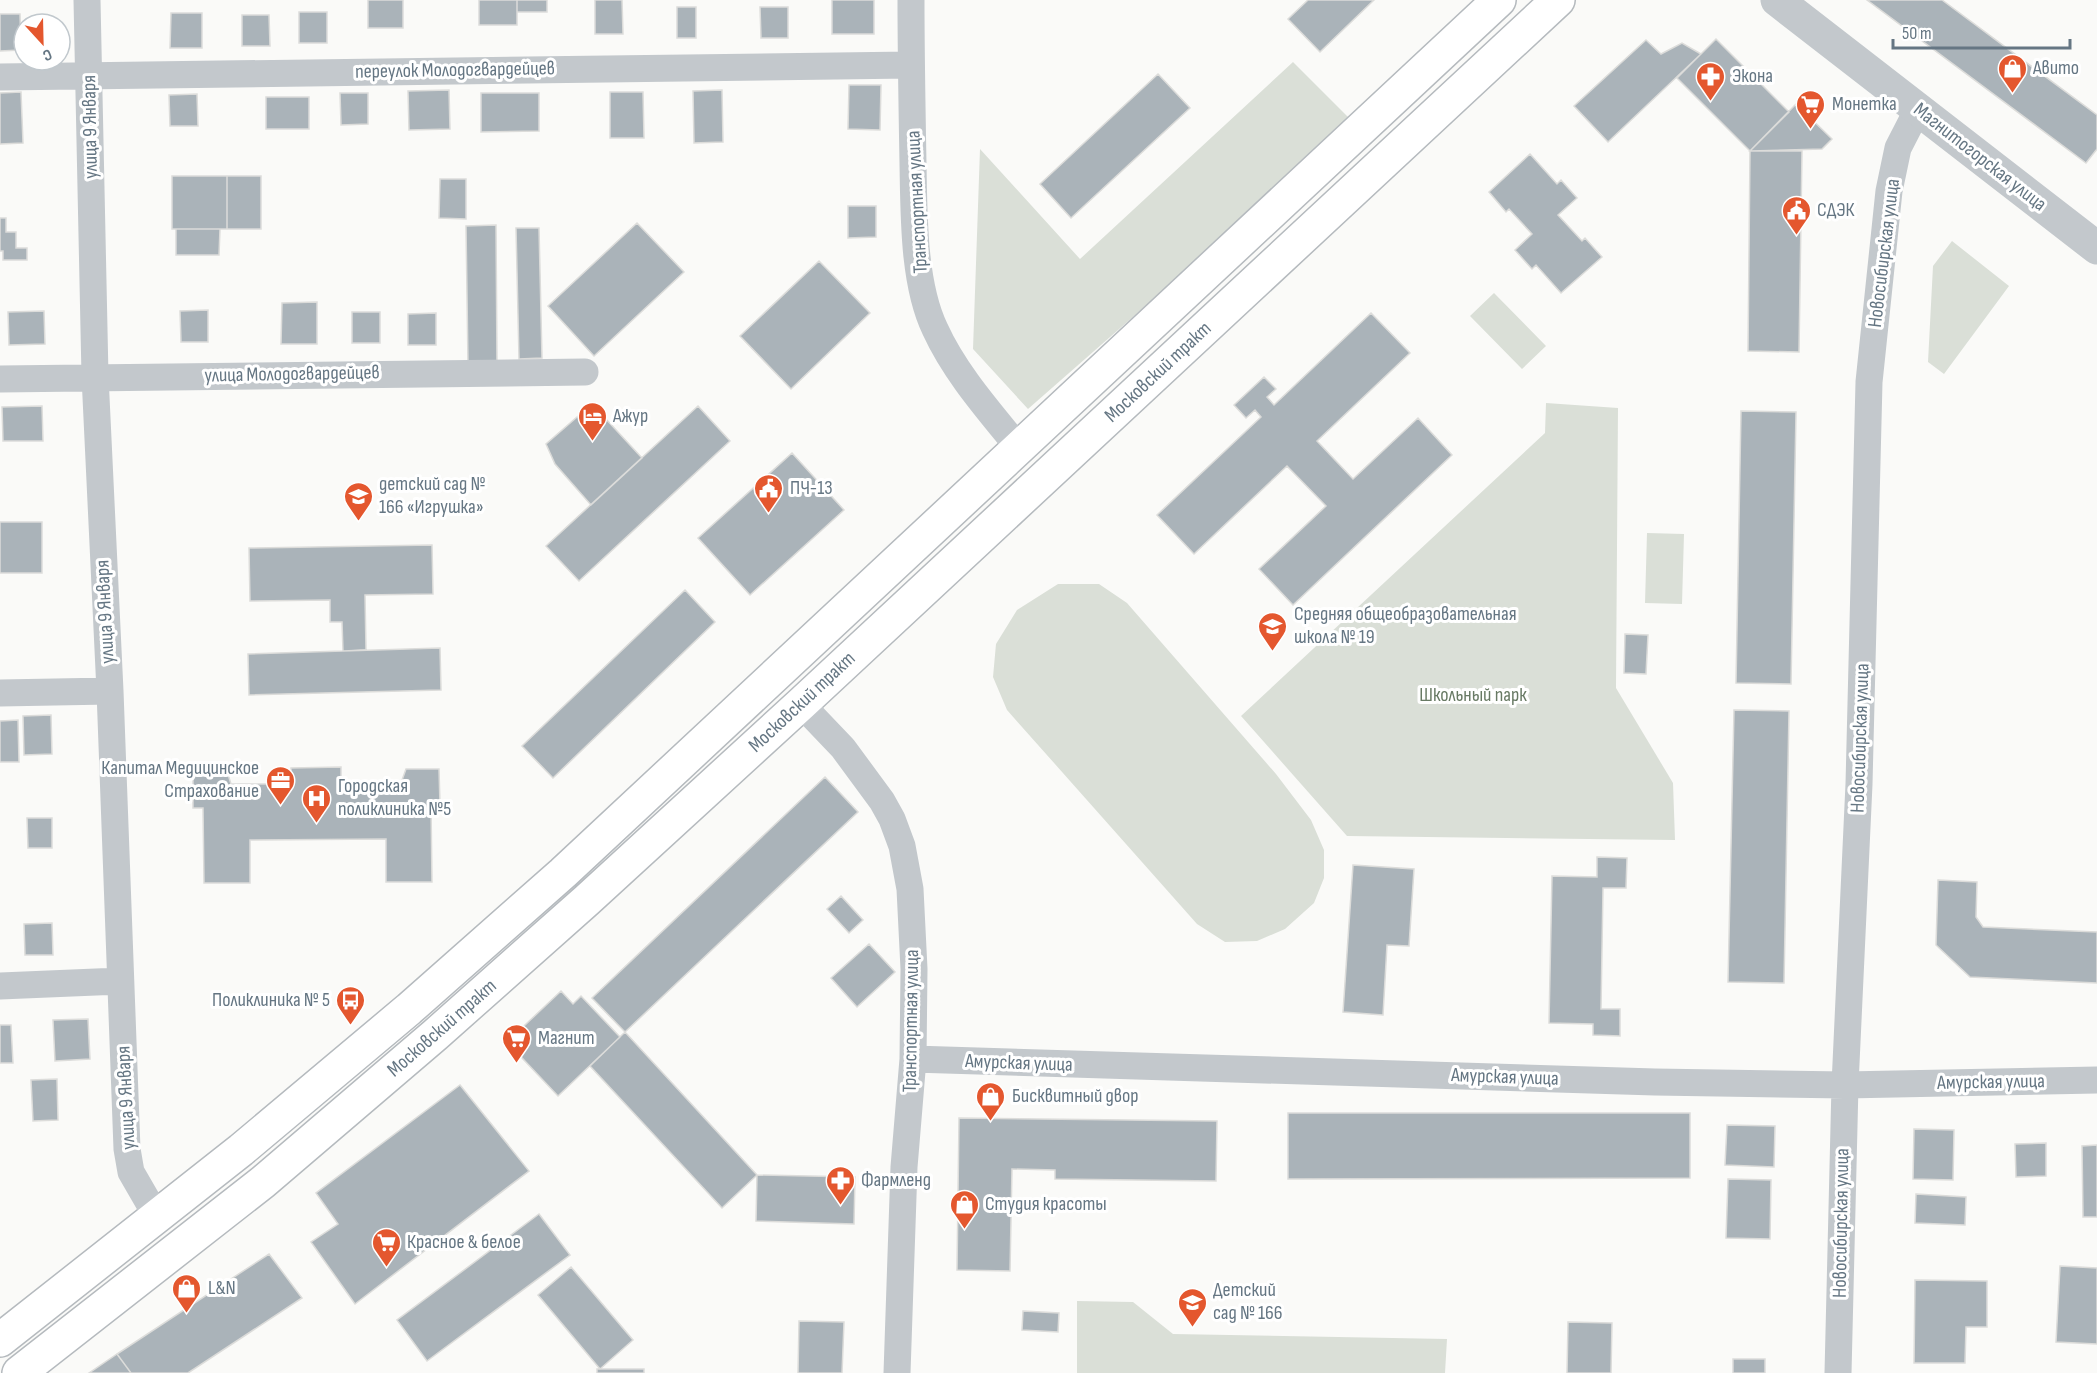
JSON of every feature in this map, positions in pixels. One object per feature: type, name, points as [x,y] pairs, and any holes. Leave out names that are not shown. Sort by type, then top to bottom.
[{"type":"main road","name":"Московский тракт","points":[[0,1340],[241,1150],[410,1009],[563,873],[1498,0]]},
{"type":"main road","name":"Московский тракт","points":[[19,1373],[273,1174],[518,962],[801,704],[1558,0]]},
{"type":"street","name":"улица 9 Января","points":[[87,0],[95,376],[129,1161],[135,1180],[157,1217]]},
{"type":"street","name":"Транспортная улица","points":[[911,0],[910,65],[914,226],[922,287],[934,328],[952,361],[1019,448]]},
{"type":"street","name":"Магнитогорская улица","points":[[1777,0],[2097,248]]},
{"type":"street","name":"переулок Молодогвардейцев","points":[[0,77],[910,65]]},
{"type":"street","name":"Новосибирская улица","points":[[1838,1373],[1845,1085],[1859,784],[1869,382],[1888,191],[1898,148],[1918,109]]},
{"type":"street","name":"улица Молодогвардейцев","points":[[0,379],[95,376],[585,372]]},
{"type":"street","points":[[0,693],[110,691]]},
{"type":"street","name":"Транспортная улица","points":[[801,704],[843,748],[872,785],[892,819],[902,846],[910,889],[913,920],[913,1059],[904,1167],[897,1373]]},
{"type":"street","points":[[0,986],[120,981]]},
{"type":"street","name":"Амурская улица","points":[[913,1059],[1631,1081],[1845,1085],[2097,1080]]},
{"type":"green space","points":[[1293,62],[1354,123],[1028,409],[973,349],[980,149],[1080,259]]},
{"type":"green space","points":[[1952,241],[2009,286],[1944,374],[1928,362],[1933,266]]},
{"type":"green space","points":[[1494,293],[1546,346],[1522,369],[1470,316]]},
{"type":"green space","name":"Школьный парк","points":[[1546,403],[1618,408],[1616,688],[1673,783],[1675,840],[1347,836],[1241,716],[1545,433]]},
{"type":"green space","points":[[1647,533],[1684,534],[1682,604],[1645,603]]},
{"type":"green space","points":[[1058,584],[1099,584],[1127,603],[1276,774],[1311,820],[1324,850],[1324,878],[1314,903],[1285,929],[1257,941],[1225,942],[1197,924],[1007,710],[993,677],[996,644],[1017,610]]},
{"type":"green space","name":"Детский сад № 166","points":[[1077,1301],[1133,1302],[1173,1334],[1447,1339],[1445,1373],[1077,1373]]},
{"type":"building","points":[[368,0],[403,0],[403,28],[368,28]]},
{"type":"building","points":[[479,0],[517,0],[517,25],[479,25]]},
{"type":"building","points":[[517,0],[547,0],[547,12],[517,12]]},
{"type":"building","points":[[595,0],[622,0],[623,34],[595,34]]},
{"type":"building","points":[[832,0],[874,0],[874,34],[832,34]]},
{"type":"building","points":[[1308,0],[1374,0],[1320,52],[1288,19]]},
{"type":"building","points":[[1867,0],[1942,0],[2097,115],[2097,149],[2086,163]]},
{"type":"building","points":[[677,7],[696,7],[696,38],[677,38]]},
{"type":"building","points":[[760,7],[788,7],[788,38],[761,38]]},
{"type":"building","points":[[299,12],[327,12],[327,43],[299,43]]},
{"type":"building","points":[[171,13],[202,13],[202,48],[170,48]]},
{"type":"building","points":[[0,14],[12,14],[12,50],[0,51]]},
{"type":"building","points":[[242,15],[269,15],[270,46],[242,46]]},
{"type":"building","points":[[1716,39],[1789,112],[1750,151],[1677,78]]},
{"type":"building","points":[[1646,40],[1661,54],[1682,43],[1701,54],[1608,142],[1574,106]]},
{"type":"building","points":[[1158,74],[1190,108],[1071,218],[1040,184]]},
{"type":"building","points":[[849,85],[881,85],[880,130],[848,129]]},
{"type":"building","points":[[449,90],[450,129],[409,130],[408,91]]},
{"type":"building","points":[[722,90],[723,142],[694,143],[693,91]]},
{"type":"building","points":[[21,92],[23,143],[0,144],[0,93]]},
{"type":"building","points":[[610,92],[643,92],[644,138],[610,138]]},
{"type":"building","points":[[340,93],[368,93],[368,124],[341,125]]},
{"type":"building","points":[[481,93],[539,93],[539,131],[481,132]]},
{"type":"building","points":[[197,94],[198,126],[170,126],[169,95]]},
{"type":"building","points":[[266,97],[309,97],[309,129],[266,129]]},
{"type":"building","points":[[1796,104],[1832,139],[1822,149],[1750,151]]},
{"type":"building","points":[[1750,151],[1802,151],[1799,352],[1748,351]]},
{"type":"building","points":[[1530,154],[1557,184],[1561,180],[1577,198],[1558,215],[1582,241],[1585,238],[1602,257],[1561,293],[1536,265],[1532,269],[1515,250],[1532,234],[1509,209],[1506,212],[1489,192]]},
{"type":"building","points":[[172,176],[227,176],[227,229],[172,229]]},
{"type":"building","points":[[227,176],[261,176],[261,229],[227,229]]},
{"type":"building","points":[[440,179],[466,179],[466,219],[439,218]]},
{"type":"building","points":[[848,206],[876,206],[876,237],[848,238]]},
{"type":"building","points":[[0,218],[6,218],[6,232],[16,232],[16,248],[27,248],[27,260],[3,260],[3,251],[0,251]]},
{"type":"building","points":[[637,223],[684,272],[594,356],[548,306]]},
{"type":"building","points":[[496,225],[497,364],[468,365],[466,226]]},
{"type":"building","points":[[516,228],[539,228],[542,358],[519,359]]},
{"type":"building","points":[[176,229],[220,229],[219,255],[176,255]]},
{"type":"building","points":[[819,261],[870,313],[791,389],[740,336]]},
{"type":"building","points":[[317,302],[317,344],[281,344],[282,303]]},
{"type":"building","points":[[208,310],[208,342],[181,342],[180,311]]},
{"type":"building","points":[[44,311],[45,344],[9,345],[8,312]]},
{"type":"building","points":[[352,312],[380,312],[380,343],[352,343]]},
{"type":"building","points":[[436,313],[436,345],[408,345],[408,314]]},
{"type":"building","points":[[1371,313],[1410,353],[1317,441],[1353,479],[1418,418],[1452,455],[1293,605],[1259,569],[1326,506],[1287,466],[1194,554],[1157,515],[1261,417],[1255,410],[1246,418],[1234,405],[1264,377],[1276,389],[1267,397],[1274,405]]},
{"type":"building","points":[[592,404],[642,458],[591,505],[555,464],[546,444]]},
{"type":"building","points":[[42,406],[43,441],[3,441],[2,407]]},
{"type":"building","points":[[698,406],[730,441],[579,581],[546,546]]},
{"type":"building","points":[[1741,411],[1796,412],[1791,684],[1736,683]]},
{"type":"building","points":[[792,453],[844,510],[750,595],[698,538]]},
{"type":"building","points":[[0,522],[42,522],[42,573],[0,573]]},
{"type":"building","points":[[432,545],[433,594],[365,595],[366,650],[343,651],[342,622],[330,622],[330,600],[250,601],[249,548]]},
{"type":"building","points":[[685,590],[715,622],[553,778],[522,746]]},
{"type":"building","points":[[1625,634],[1648,635],[1646,674],[1624,673]]},
{"type":"building","points":[[440,648],[441,690],[249,695],[248,654]]},
{"type":"building","points":[[1734,710],[1789,711],[1784,983],[1728,982]]},
{"type":"building","points":[[51,715],[52,754],[24,755],[23,716]]},
{"type":"building","points":[[18,720],[19,762],[0,762],[0,721]]},
{"type":"building","name":"Городская поликлиника №5","points":[[341,767],[341,783],[401,783],[406,769],[439,769],[440,805],[431,805],[432,882],[386,882],[386,839],[250,840],[250,883],[204,883],[203,808],[193,808],[193,771],[227,771],[231,784],[291,784],[291,768]]},
{"type":"building","points":[[825,777],[858,812],[625,1032],[592,998]]},
{"type":"building","points":[[27,818],[52,818],[52,848],[28,848]]},
{"type":"building","points":[[1597,857],[1627,858],[1626,888],[1603,888],[1601,1009],[1620,1009],[1620,1036],[1593,1035],[1593,1024],[1549,1023],[1552,876],[1597,877]]},
{"type":"building","points":[[1353,865],[1414,869],[1409,946],[1387,945],[1383,1015],[1343,1012]]},
{"type":"building","points":[[1938,880],[1977,882],[1976,917],[1983,927],[2097,932],[2097,983],[1970,977],[1936,945]]},
{"type":"building","points":[[841,896],[863,920],[849,933],[827,909]]},
{"type":"building","points":[[52,923],[53,955],[25,955],[24,924]]},
{"type":"building","points":[[869,944],[895,972],[857,1007],[831,978]]},
{"type":"building","points":[[561,991],[573,1004],[581,996],[620,1037],[558,1096],[507,1042]]},
{"type":"building","points":[[88,1019],[90,1059],[55,1061],[53,1020]]},
{"type":"building","points":[[0,1025],[11,1025],[13,1063],[0,1063]]},
{"type":"building","points":[[625,1032],[757,1175],[722,1208],[590,1066]]},
{"type":"building","points":[[57,1079],[58,1120],[33,1121],[31,1080]]},
{"type":"building","points":[[460,1085],[529,1171],[355,1304],[311,1242],[338,1224],[316,1193]]},
{"type":"building","points":[[1288,1113],[1690,1113],[1690,1178],[1288,1179]]},
{"type":"building","points":[[959,1118],[1217,1121],[1216,1181],[1055,1179],[1055,1170],[1012,1169],[1010,1271],[957,1270]]},
{"type":"building","points":[[1727,1125],[1775,1126],[1774,1167],[1725,1165]]},
{"type":"building","points":[[1914,1129],[1954,1130],[1953,1180],[1913,1179]]},
{"type":"building","points":[[2046,1143],[2046,1176],[2016,1177],[2015,1144]]},
{"type":"building","points":[[2097,1145],[2097,1217],[2083,1217],[2082,1146]]},
{"type":"building","points":[[757,1175],[855,1177],[854,1224],[756,1221]]},
{"type":"building","points":[[1728,1179],[1771,1180],[1770,1239],[1726,1238]]},
{"type":"building","points":[[1916,1194],[1966,1197],[1965,1225],[1915,1223]]},
{"type":"building","points":[[539,1214],[570,1255],[427,1361],[397,1320]]},
{"type":"building","points":[[269,1254],[302,1298],[188,1373],[131,1373],[117,1354]]},
{"type":"building","points":[[2060,1266],[2097,1268],[2097,1344],[2056,1342]]},
{"type":"building","points":[[571,1267],[633,1340],[600,1369],[538,1295]]},
{"type":"building","points":[[1915,1280],[1987,1281],[1987,1327],[1966,1327],[1965,1363],[1914,1363]]},
{"type":"building","points":[[1023,1311],[1059,1313],[1058,1332],[1022,1330]]},
{"type":"building","points":[[799,1321],[844,1322],[842,1373],[798,1373]]},
{"type":"building","points":[[1568,1322],[1612,1323],[1611,1373],[1567,1373]]},
{"type":"building","points":[[117,1354],[131,1373],[89,1373]]},
{"type":"building","points":[[1733,1359],[1765,1359],[1765,1373],[1733,1373]]},
{"type":"building","points":[[597,1369],[644,1369],[644,1373],[597,1373]]},
{"type":"place","name":"Авито","points":[[2012,94]]},
{"type":"place","name":"Экона","points":[[1711,102]]},
{"type":"place","name":"Монетка","points":[[1811,130]]},
{"type":"place","name":"СДЭК","points":[[1796,236]]},
{"type":"place","name":"Ажур","points":[[592,442]]},
{"type":"place","name":"ПЧ-13","points":[[769,514]]},
{"type":"place","name":"детский сад № 166 «Игрушка»","points":[[358,522]]},
{"type":"place","name":"Средняя общеобразовательная школа № 19","points":[[1273,652]]},
{"type":"place","name":"Капитал Медицинское Страхование","points":[[280,806]]},
{"type":"place","name":"Городская поликлиника №5","points":[[317,824]]},
{"type":"place","name":"Поликлиника № 5","points":[[351,1026]]},
{"type":"place","name":"Магнит","points":[[517,1064]]},
{"type":"place","name":"Бисквитный двор","points":[[991,1122]]},
{"type":"place","name":"Фармленд","points":[[840,1206]]},
{"type":"place","name":"Студия красоты","points":[[964,1230]]},
{"type":"place","name":"Красное & белое","points":[[386,1268]]},
{"type":"place","name":"L&N","points":[[187,1314]]},
{"type":"place","name":"Детский сад № 166","points":[[1192,1328]]}]
